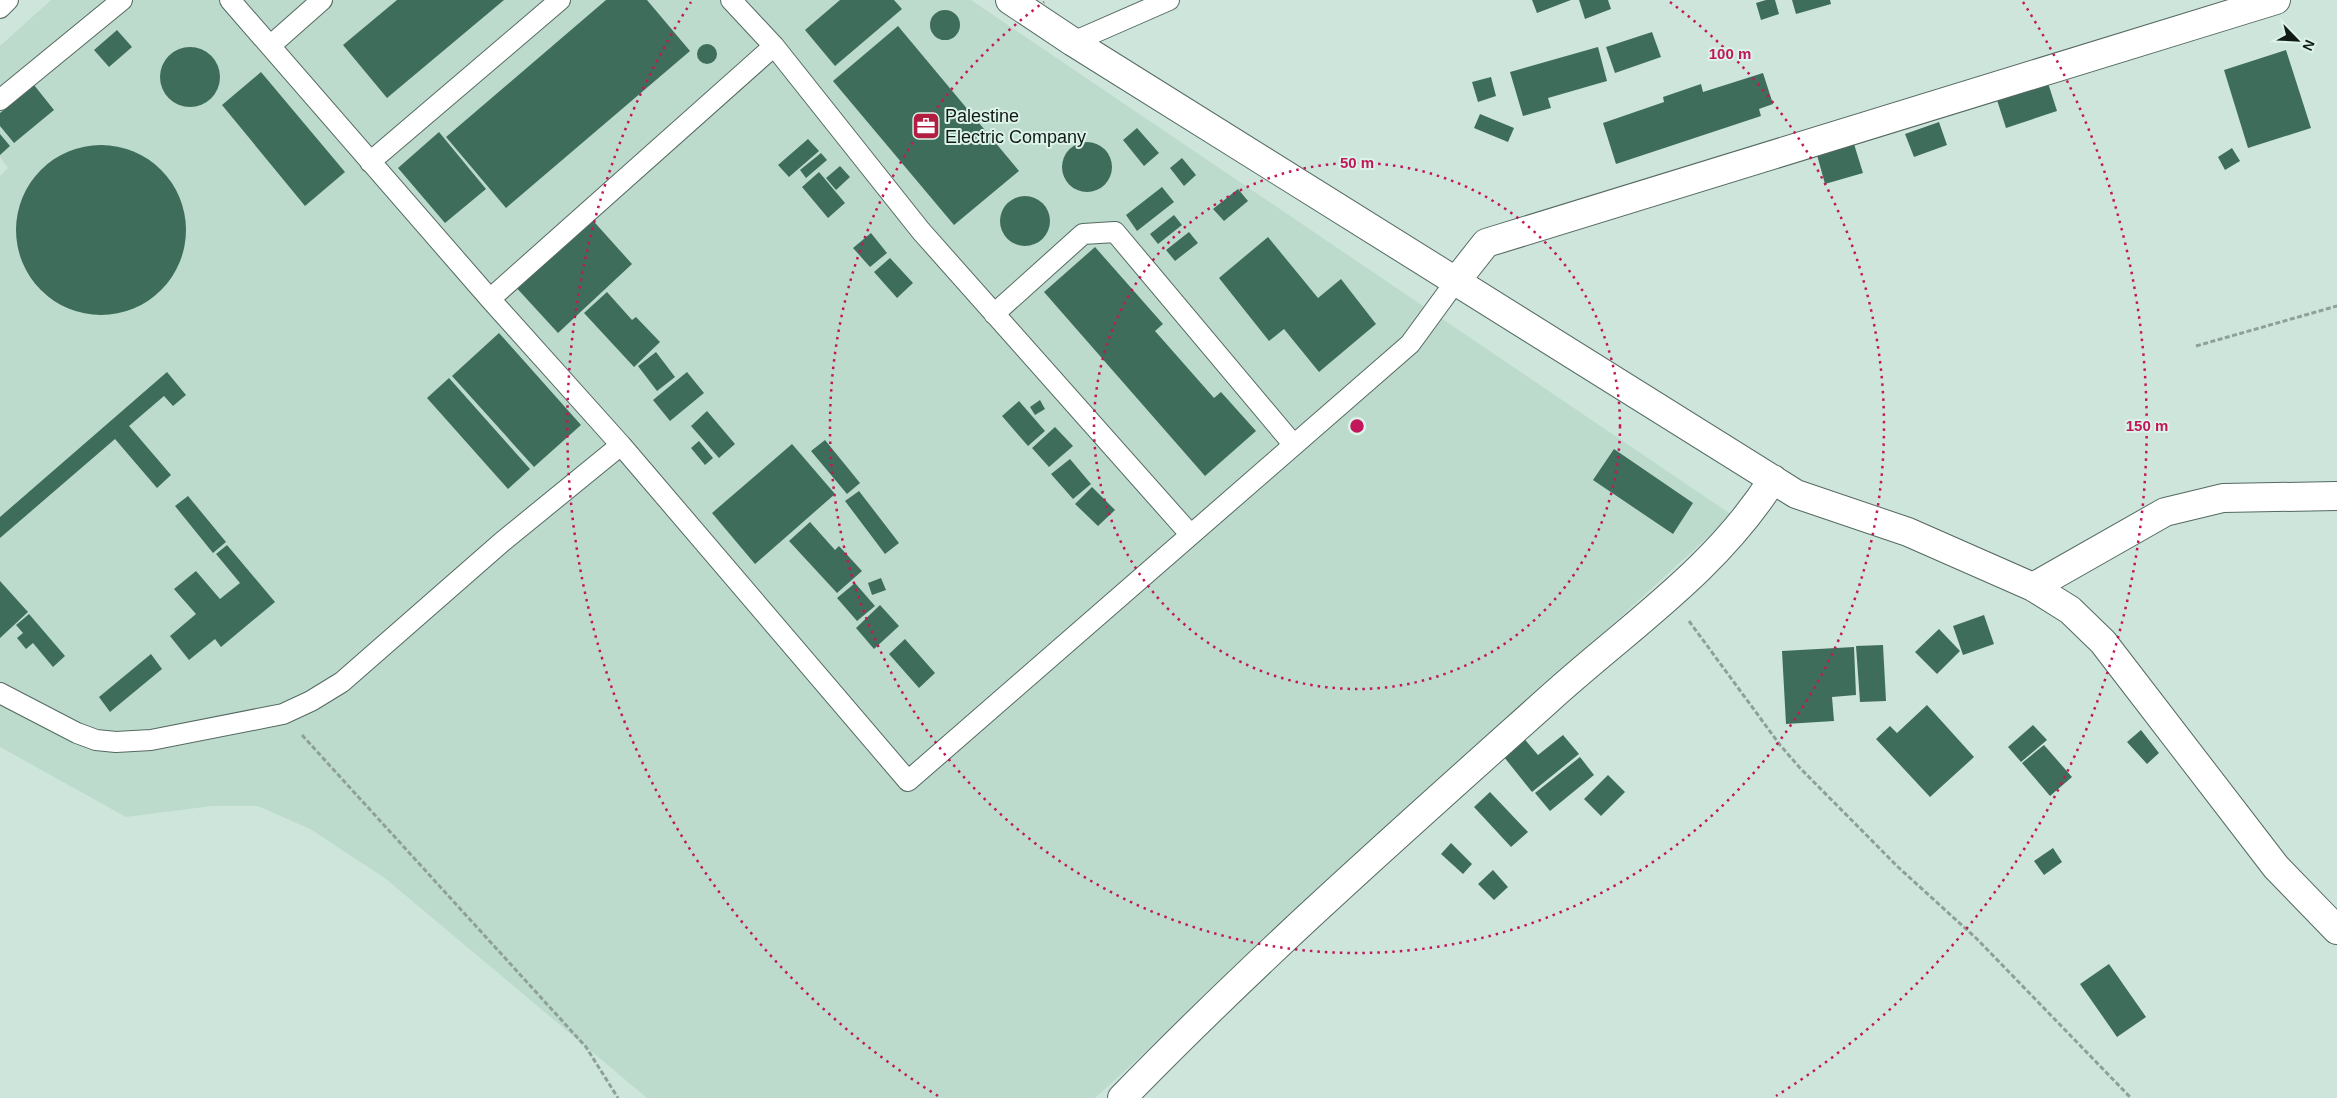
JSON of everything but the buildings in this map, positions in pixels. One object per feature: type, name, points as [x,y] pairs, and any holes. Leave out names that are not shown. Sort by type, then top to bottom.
[{"type":"street","points":[[1010,0],[1073,42],[1796,494],[1908,532],[2033,587],[2070,610],[2103,642],[2276,867],[2337,930]]},
{"type":"street","points":[[1456,281],[1486,243],[2276,0]]},
{"type":"street","points":[[1122,1098],[1178,1041],[1430,806],[1552,696],[1671,597],[1753,511],[1773,480]]},
{"type":"street","points":[[2033,587],[2165,512],[2223,498],[2337,496]]},
{"type":"lane","points":[[0,8],[8,0]]},
{"type":"lane","points":[[0,100],[122,0]]},
{"type":"lane","points":[[230,0],[490,299],[621,445],[908,781],[1410,344],[1456,281]]},
{"type":"lane","points":[[270,46],[322,0]]},
{"type":"lane","points":[[370,162],[560,0]]},
{"type":"lane","points":[[731,0],[774,46],[921,231],[1190,534]]},
{"type":"lane","points":[[1073,42],[1169,0]]},
{"type":"lane","points":[[490,299],[774,46]]},
{"type":"lane","points":[[994,314],[1083,234],[1115,232],[1294,444]]},
{"type":"lane","points":[[0,692],[77,733],[96,740],[116,742],[151,740],[283,714],[311,701],[342,682],[502,542],[621,445]]},
{"type":"path","points":[[2196,346],[2337,306]]},
{"type":"path","points":[[1671,597],[1780,745],[1800,768],[1898,867],[1978,939],[2131,1098]]},
{"type":"path","points":[[283,714],[586,1047],[618,1098]]},
{"type":"shaded area","points":[[51,0],[971,0],[1732,515],[1095,1098],[647,1098],[386,879],[312,830],[258,806],[212,806],[126,817],[0,747],[0,176],[8,168],[0,157],[0,46]]},
{"type":"place","name":"Palestine Electric Company","points":[[926,126]]}]
